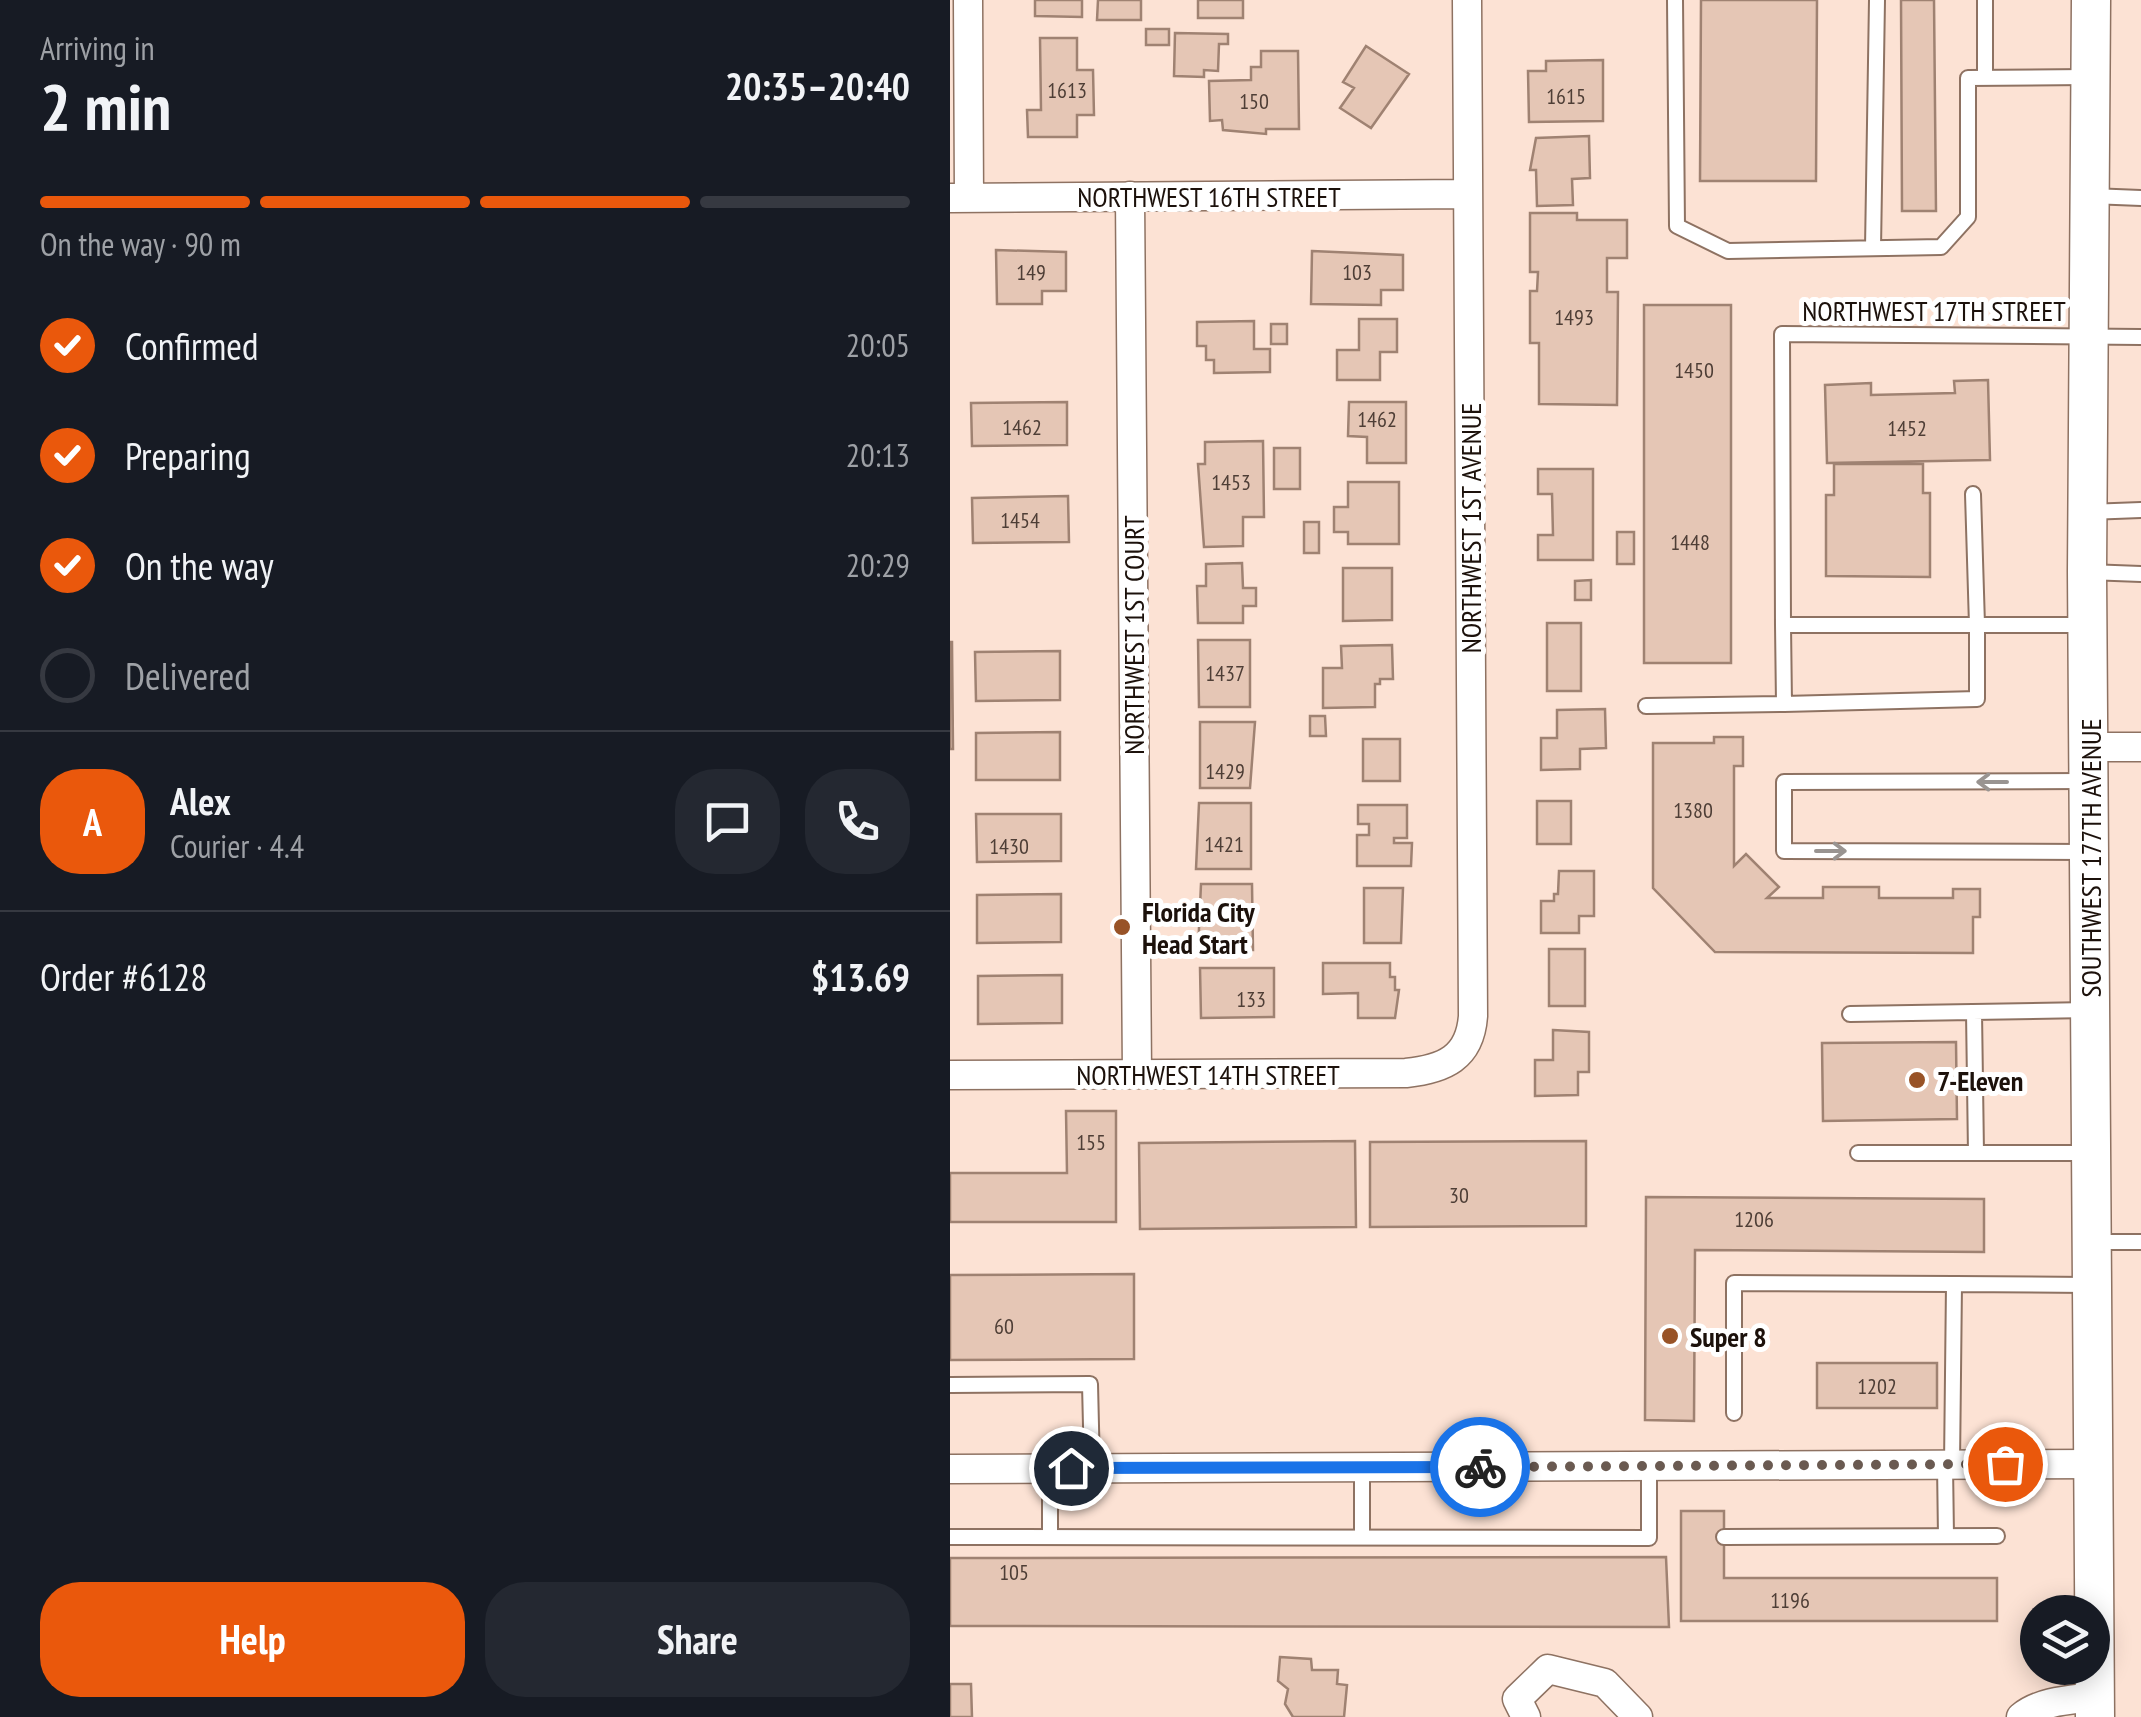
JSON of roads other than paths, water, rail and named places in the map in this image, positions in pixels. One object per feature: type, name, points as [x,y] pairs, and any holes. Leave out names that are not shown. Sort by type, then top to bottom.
[{"type":"main road","name":"SOUTHWEST 177TH AVENUE","points":[[2091,0],[2087,572],[2095,1707]]},
{"type":"street","points":[[959,198],[968,0]]},
{"type":"street","name":"NORTHWEST 1ST AVENUE","points":[[1461,1054],[1468,1043],[1473,1016],[1467,0]]},
{"type":"street","name":"NORTHWEST 16TH STREET","points":[[959,198],[1468,194]]},
{"type":"street","name":"NORTHWEST 1ST COURT","points":[[1130,196],[1136,1074]]},
{"type":"street","points":[[2090,764],[2141,746]]},
{"type":"street","name":"NORTHWEST 14TH STREET","points":[[950,1075],[1406,1073],[1435,1069],[1461,1054]]},
{"type":"street","points":[[950,1469],[2094,1464]]},
{"type":"street","points":[[1526,1717],[1518,1699],[1548,1669],[1606,1684],[1638,1717]]},
{"type":"street","points":[[2021,1717],[2060,1702],[2095,1707]]},
{"type":"lane","points":[[1675,0],[1677,226],[1728,250],[1941,247],[1968,217],[1968,78],[2091,77]]},
{"type":"lane","points":[[1873,248],[1877,0]]},
{"type":"lane","points":[[1984,0],[1985,78]]},
{"type":"lane","points":[[2090,196],[2141,198]]},
{"type":"lane","name":"NORTHWEST 17TH STREET","points":[[1784,625],[1782,334],[2141,337]]},
{"type":"lane","points":[[1646,706],[1977,699],[1973,494]]},
{"type":"lane","points":[[2087,512],[2141,510]]},
{"type":"lane","points":[[2087,572],[2141,574]]},
{"type":"lane","points":[[1784,704],[1784,625],[2088,624]]},
{"type":"lane","points":[[2090,764],[1784,782],[1784,852],[2090,852]]},
{"type":"lane","points":[[1850,1014],[2091,1010]]},
{"type":"lane","points":[[1974,1012],[1976,1153]]},
{"type":"lane","points":[[1858,1153],[2092,1153]]},
{"type":"lane","points":[[2092,1242],[2141,1242]]},
{"type":"lane","points":[[1734,1413],[1734,1282],[2093,1285]]},
{"type":"lane","points":[[1946,1536],[1954,1284]]},
{"type":"lane","points":[[950,1385],[1090,1384],[1092,1468]]},
{"type":"lane","points":[[950,1538],[1649,1538],[1649,1466]]},
{"type":"lane","points":[[1362,1467],[1362,1536]]},
{"type":"lane","points":[[1050,1469],[1050,1536]]},
{"type":"lane","points":[[1724,1538],[1996,1536]]},
{"type":"place","name":"Florida City Head Start","points":[[1122,927]]},
{"type":"place","name":"7-Eleven","points":[[1917,1080]]},
{"type":"place","name":"Super 8","points":[[1670,1336]]}]
